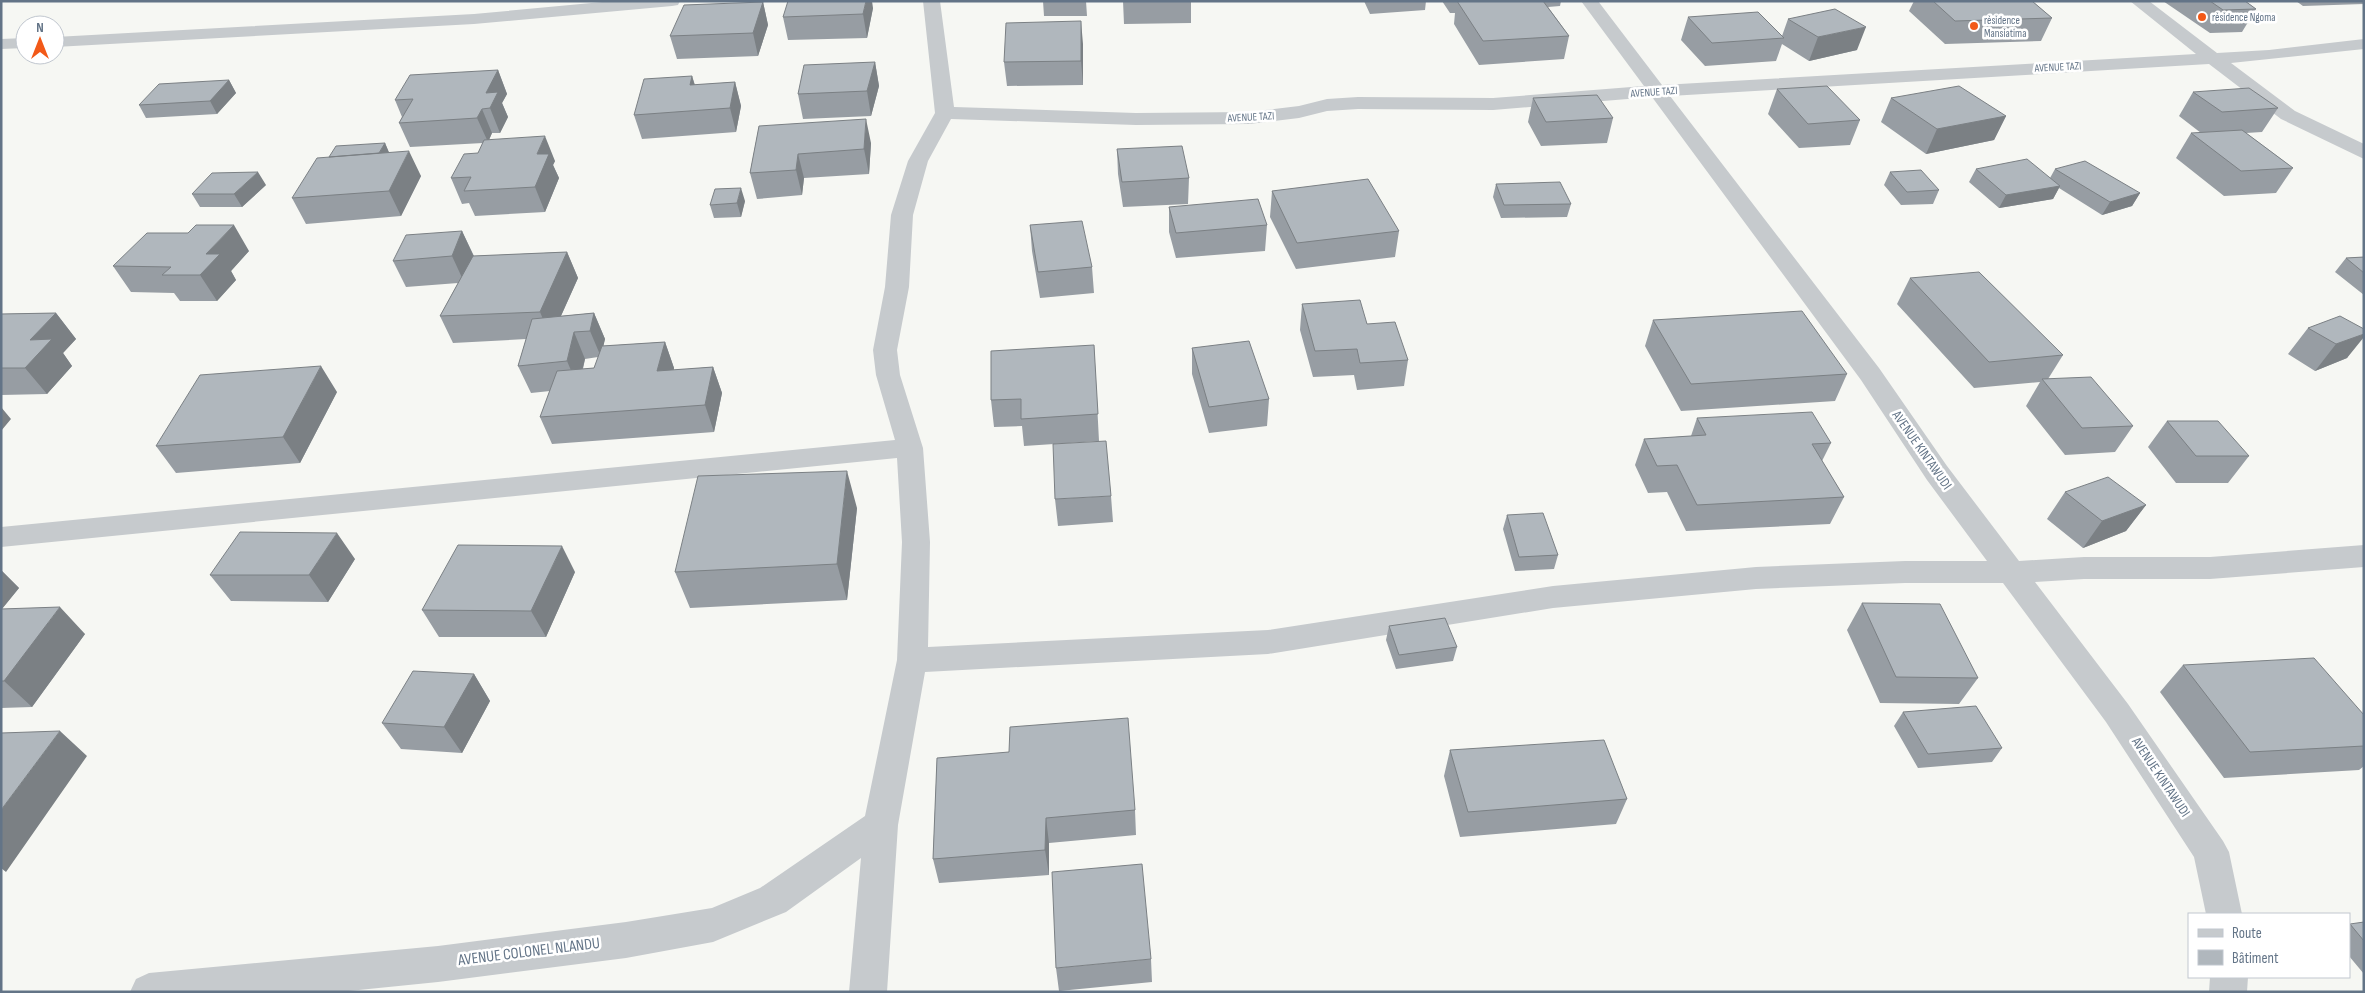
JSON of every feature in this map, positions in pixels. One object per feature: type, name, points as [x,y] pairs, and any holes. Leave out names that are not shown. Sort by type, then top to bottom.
[{"type":"street","points":[[65,41],[474,19],[672,1]]},
{"type":"street","points":[[868,992],[881,825],[912,660],[916,542],[910,448],[888,375],[884,350],[897,287],[902,215],[918,161],[945,113],[931,1]]},
{"type":"street","name":"AVENUE KINTAWUDI","points":[[1589,1],[1870,374],[1937,474],[2117,713],[2210,852],[2224,913]]},
{"type":"street","points":[[2138,1],[2288,115],[2342,140],[2364,153]]},
{"type":"street","points":[[1,44],[15,43]]},
{"type":"street","name":"AVENUE TAZI","points":[[945,113],[1136,119],[1249,118],[1299,112],[1327,105],[1358,103],[1493,104],[1657,91],[2269,55],[2364,44]]},
{"type":"street","points":[[1,537],[910,448]]},
{"type":"street","points":[[912,660],[1268,642],[1553,597],[1756,578],[1906,572],[2011,572],[2084,568],[2210,568],[2364,556]]},
{"type":"street","name":"AVENUE COLONEL NLANDU","points":[[149,992],[438,964],[626,940],[712,925],[773,900],[809,873],[881,825]]},
{"type":"street","points":[[2228,992],[2229,978]]},
{"type":"building","points":[[788,1],[866,1],[863,14],[783,17]]},
{"type":"building","points":[[1457,1],[1543,1],[1569,36],[1483,41]]},
{"type":"building","points":[[1933,1],[2032,1],[2052,18],[1955,21]]},
{"type":"building","points":[[2210,1],[2245,1],[2256,9],[2223,10]]},
{"type":"building","points":[[763,2],[753,33],[670,36],[684,5]]},
{"type":"building","points":[[1835,9],[1866,27],[1818,37],[1788,19]]},
{"type":"building","points":[[1758,12],[1784,38],[1712,43],[1688,17]]},
{"type":"building","points":[[1081,21],[1081,61],[1004,62],[1006,23]]},
{"type":"building","points":[[875,62],[867,91],[798,94],[804,65]]},
{"type":"building","points":[[498,70],[486,93],[498,92],[490,108],[482,109],[477,118],[399,123],[413,99],[395,100],[410,75]]},
{"type":"building","points":[[692,76],[690,85],[735,82],[730,108],[634,115],[644,79]]},
{"type":"building","points":[[229,80],[210,101],[139,105],[159,84]]},
{"type":"building","points":[[1827,86],[1860,120],[1808,124],[1777,89]]},
{"type":"building","points":[[1959,86],[2006,116],[1937,129],[1891,98]]},
{"type":"building","points":[[2249,88],[2278,108],[2222,112],[2193,92]]},
{"type":"building","points":[[1597,95],[1613,118],[1546,122],[1533,98]]},
{"type":"building","points":[[866,119],[864,149],[798,154],[796,170],[750,173],[759,126]]},
{"type":"building","points":[[2242,130],[2293,168],[2241,171],[2191,133]]},
{"type":"building","points":[[545,136],[537,154],[549,154],[535,187],[464,191],[471,177],[451,178],[464,154],[478,153],[484,140]]},
{"type":"building","points":[[385,143],[379,153],[329,157],[336,146]]},
{"type":"building","points":[[1182,146],[1189,178],[1122,182],[1117,149]]},
{"type":"building","points":[[409,151],[389,191],[292,198],[317,158]]},
{"type":"building","points":[[2027,159],[2060,186],[2006,195],[1976,169]]},
{"type":"building","points":[[2085,161],[2140,193],[2110,202],[2055,169]]},
{"type":"building","points":[[1921,170],[1939,190],[1907,192],[1890,172]]},
{"type":"building","points":[[258,172],[234,194],[192,194],[212,173]]},
{"type":"building","points":[[1368,179],[1399,231],[1297,243],[1272,191]]},
{"type":"building","points":[[1560,182],[1571,204],[1504,205],[1496,184]]},
{"type":"building","points":[[741,188],[737,203],[710,205],[715,189]]},
{"type":"building","points":[[1258,199],[1267,225],[1176,233],[1169,207]]},
{"type":"building","points":[[1082,221],[1092,267],[1038,272],[1030,225]]},
{"type":"building","points":[[196,225],[234,225],[206,254],[220,254],[200,275],[162,275],[171,267],[113,266],[147,233],[188,233]]},
{"type":"building","points":[[462,231],[452,256],[393,261],[406,235]]},
{"type":"building","points":[[567,252],[540,312],[440,316],[473,256]]},
{"type":"building","points":[[2364,257],[2364,273],[2346,258]]},
{"type":"building","points":[[1979,272],[2063,355],[1989,362],[1910,278]]},
{"type":"building","points":[[1360,300],[1367,324],[1395,322],[1408,360],[1360,363],[1357,349],[1315,351],[1302,304]]},
{"type":"building","points":[[1802,311],[1847,374],[1691,384],[1653,320]]},
{"type":"building","points":[[56,313],[30,340],[52,339],[25,368],[1,368],[1,314]]},
{"type":"building","points":[[594,313],[590,331],[574,332],[567,361],[518,366],[532,319]]},
{"type":"building","points":[[2340,316],[2364,329],[2364,334],[2336,344],[2308,328]]},
{"type":"building","points":[[1249,341],[1269,399],[1209,407],[1192,348]]},
{"type":"building","points":[[665,342],[657,371],[713,367],[705,405],[540,417],[557,371],[594,368],[602,346]]},
{"type":"building","points":[[1094,345],[1098,414],[1021,419],[1021,399],[991,400],[991,351]]},
{"type":"building","points":[[321,366],[283,437],[156,446],[200,375]]},
{"type":"building","points":[[2091,377],[2133,426],[2082,428],[2042,379]]},
{"type":"building","points":[[1812,412],[1831,443],[1812,444],[1844,497],[1697,505],[1677,465],[1657,466],[1644,439],[1706,435],[1697,418]]},
{"type":"building","points":[[2167,421],[2218,421],[2249,456],[2196,456]]},
{"type":"building","points":[[1106,441],[1111,496],[1055,499],[1053,444]]},
{"type":"building","points":[[847,471],[837,564],[675,572],[698,476]]},
{"type":"building","points":[[2108,477],[2146,505],[2102,521],[2065,492]]},
{"type":"building","points":[[1543,513],[1558,555],[1519,557],[1507,515]]},
{"type":"building","points":[[240,532],[337,533],[309,575],[210,575]]},
{"type":"building","points":[[458,545],[562,546],[531,611],[422,610]]},
{"type":"building","points":[[1862,603],[1940,604],[1978,678],[1896,677]]},
{"type":"building","points":[[60,607],[4,681],[1,681],[1,609]]},
{"type":"building","points":[[1445,618],[1457,647],[1399,655],[1389,626]]},
{"type":"building","points":[[2314,658],[2364,715],[2364,746],[2250,752],[2183,665]]},
{"type":"building","points":[[413,671],[474,674],[444,727],[382,723]]},
{"type":"building","points":[[1976,706],[2002,748],[1928,754],[1903,712]]},
{"type":"building","points":[[1128,718],[1135,810],[1046,818],[1045,850],[933,859],[937,758],[1009,752],[1010,727]]},
{"type":"building","points":[[60,731],[1,810],[1,733]]},
{"type":"building","points":[[1604,740],[1627,799],[1468,812],[1450,750]]},
{"type":"building","points":[[1142,864],[1151,959],[1056,968],[1052,872]]},
{"type":"building","points":[[2364,922],[2364,941],[2350,924]]},
{"type":"place","name":"résidence Ngoma","points":[[2202,17]]},
{"type":"place","name":"résidence Mansiatima","points":[[1974,26]]}]
